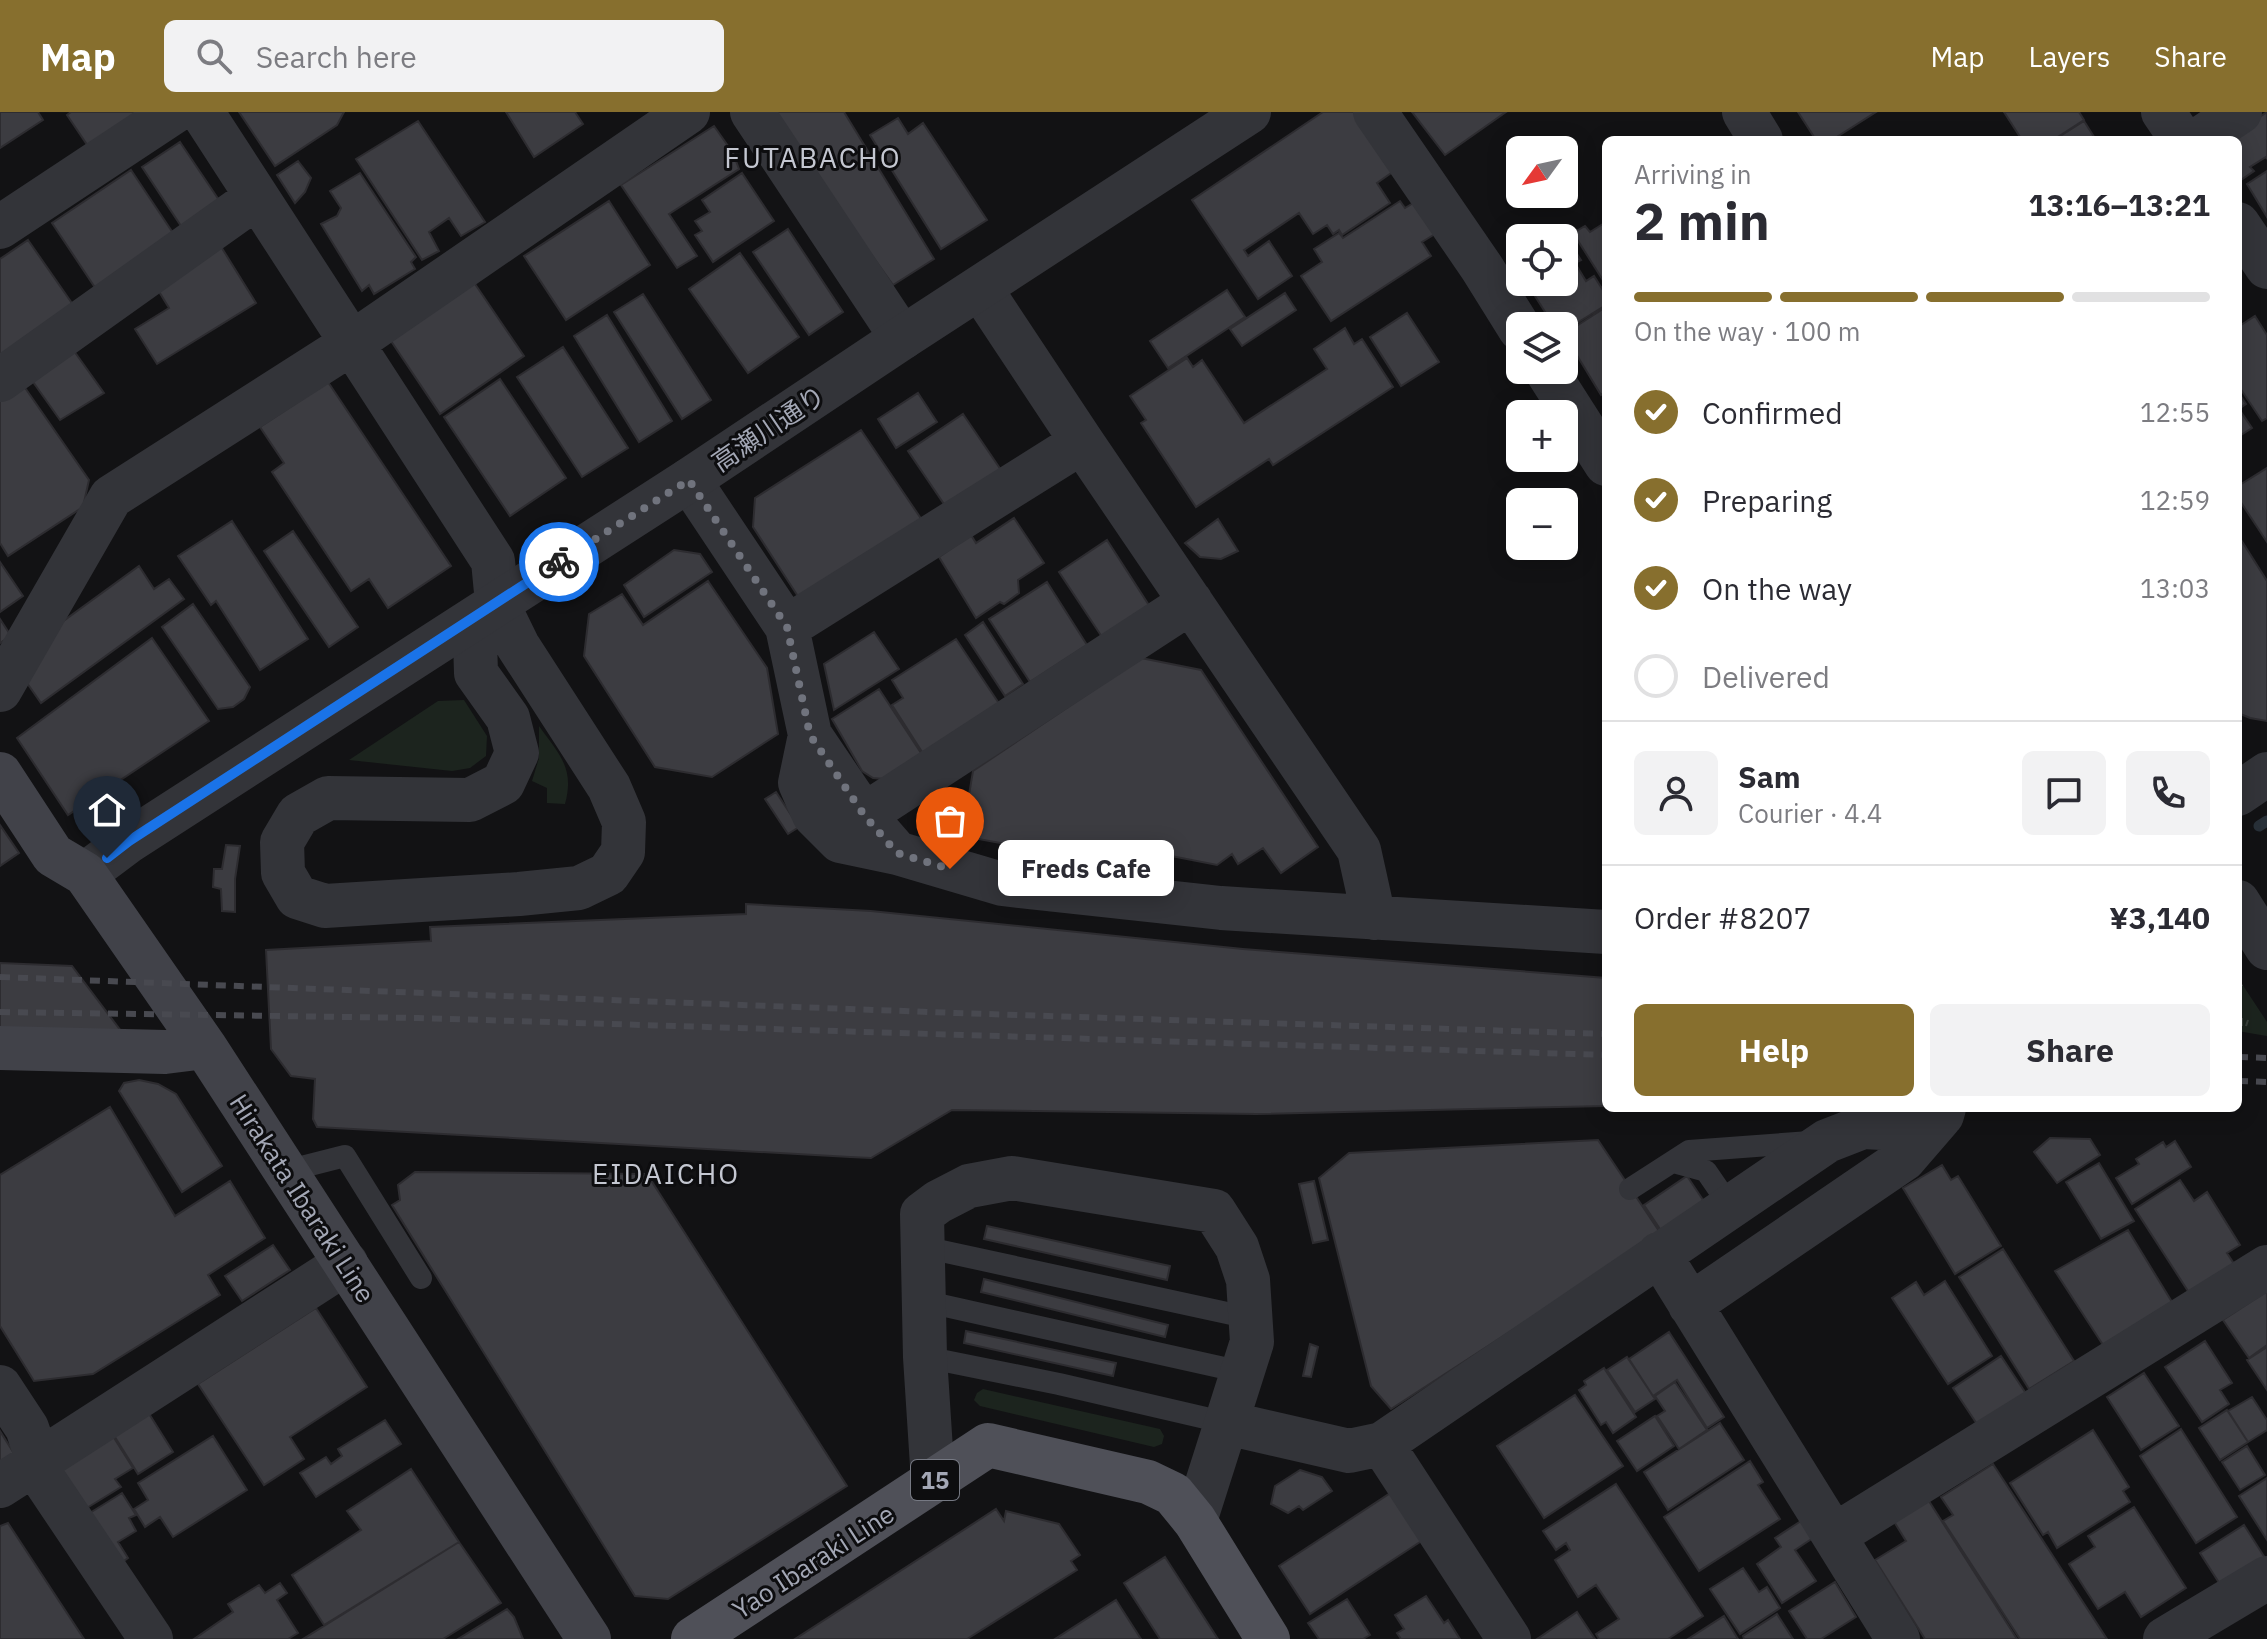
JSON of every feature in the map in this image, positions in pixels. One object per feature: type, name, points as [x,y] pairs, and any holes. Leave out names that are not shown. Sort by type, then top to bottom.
[{"type":"main road","name":"Hirakata Ibaraki Line","points":[[0,774],[53,855],[85,874],[205,1047],[589,1639]]},
{"type":"main road","points":[[0,1048],[165,1052],[205,1047]]},
{"type":"main road","name":"Yao Ibaraki Line","points":[[693,1639],[988,1445],[1148,1482],[1173,1494],[1195,1521],[1268,1639]]},
{"type":"street","points":[[0,227],[174,112]]},
{"type":"street","points":[[202,112],[493,561],[497,603],[518,646],[609,787],[624,822],[623,852],[608,874],[579,888],[325,906],[297,897],[283,873],[282,842],[298,815],[328,798],[470,800],[503,783],[517,753],[508,718],[476,673],[475,640],[497,603]]},
{"type":"street","points":[[0,690],[111,497],[352,343],[688,112]]},
{"type":"street","points":[[752,112],[902,338]]},
{"type":"street","name":"高瀬川通り","points":[[85,874],[129,841],[689,480],[1249,112]]},
{"type":"street","points":[[1375,112],[1509,312]]},
{"type":"street","points":[[1744,112],[1759,136]]},
{"type":"street","points":[[2163,112],[2179,136]]},
{"type":"street","points":[[2204,136],[2240,112]]},
{"type":"street","points":[[0,380],[257,197]]},
{"type":"street","points":[[2242,230],[2267,267]]},
{"type":"street","points":[[980,288],[1359,850],[1374,918]]},
{"type":"street","points":[[1555,384],[1602,458]]},
{"type":"street","points":[[787,627],[1082,442]]},
{"type":"street","points":[[689,480],[787,627],[810,735],[864,815],[897,853]]},
{"type":"street","points":[[864,815],[1191,602]]},
{"type":"street","points":[[810,735],[800,783],[814,815],[840,841],[897,853],[1002,884],[1221,908],[1602,932]]},
{"type":"street","points":[[2242,791],[2267,774]]},
{"type":"street","points":[[2242,908],[2267,948]]},
{"type":"street","points":[[1227,1423],[1349,1451],[1382,1444],[1827,1141],[1863,1127],[1902,1129],[1943,1112]]},
{"type":"street","points":[[1690,1305],[1904,1159],[1943,1112]]},
{"type":"street","points":[[933,1481],[925,1357],[922,1214],[969,1186],[1012,1178],[1214,1211],[1237,1247],[1248,1280],[1252,1342],[1195,1521]]},
{"type":"street","points":[[1659,1254],[1898,1639]]},
{"type":"street","points":[[0,1486],[346,1263]]},
{"type":"street","points":[[1835,1535],[2267,1267]]},
{"type":"street","points":[[0,1387],[27,1428],[45,1481],[151,1639]]},
{"type":"street","points":[[1382,1444],[1509,1639]]},
{"type":"street","points":[[2165,1639],[2267,1578]]},
{"type":"lane","points":[[1630,1189],[1689,1151],[1827,1141]]},
{"type":"lane","points":[[286,1171],[345,1156],[421,1278]]},
{"type":"lane","points":[[1673,1162],[1706,1171],[1730,1206]]},
{"type":"lane","points":[[923,1247],[1250,1318]]},
{"type":"lane","points":[[923,1301],[1242,1372]]},
{"type":"lane","points":[[925,1357],[1227,1423]]},
{"type":"green space","points":[[464,700],[487,736],[486,756],[470,768],[452,771],[349,760],[438,701]]},
{"type":"green space","points":[[539,726],[559,753],[566,771],[568,791],[565,804],[547,803],[547,788],[532,781],[539,758]]},
{"type":"green space","points":[[2242,984],[2267,1022],[2267,1036],[2242,1032]]},
{"type":"green space","points":[[983,1389],[1160,1429],[1164,1436],[1162,1444],[1154,1447],[980,1406],[974,1400]]},
{"type":"building","points":[[0,112],[38,112],[43,120],[0,148]]},
{"type":"building","points":[[71,112],[152,112],[92,152],[67,115]]},
{"type":"building","points":[[239,112],[344,112],[337,125],[275,166]]},
{"type":"building","points":[[506,112],[575,112],[583,124],[534,157]]},
{"type":"building","points":[[769,112],[844,112],[934,259],[893,285]]},
{"type":"building","points":[[1323,112],[1355,112],[1394,171],[1377,183],[1390,203],[1342,235],[1339,230],[1333,234],[1327,225],[1313,234],[1299,213],[1244,250],[1248,256],[1269,241],[1292,276],[1258,299],[1192,200]]},
{"type":"building","points":[[1412,112],[1506,112],[1445,155]]},
{"type":"building","points":[[1798,112],[1876,112],[1838,136],[1813,136]]},
{"type":"building","points":[[2004,112],[2079,112],[2084,120],[2059,136],[2019,136]]},
{"type":"building","points":[[2267,112],[2267,159],[2250,167],[2254,171],[2242,179],[2242,136],[2231,136]]},
{"type":"building","points":[[898,118],[908,134],[923,123],[987,220],[941,249],[870,135]]},
{"type":"building","points":[[418,121],[485,222],[461,236],[449,218],[429,232],[439,251],[422,260],[356,159]]},
{"type":"building","points":[[2084,121],[2093,136],[2060,136]]},
{"type":"building","points":[[714,126],[733,153],[739,169],[669,214],[697,256],[677,268],[621,185]]},
{"type":"building","points":[[180,142],[225,209],[187,235],[142,167]]},
{"type":"building","points":[[298,161],[311,178],[305,192],[295,203],[277,175]]},
{"type":"building","points":[[131,170],[177,239],[98,292],[52,223]]},
{"type":"building","points":[[2267,171],[2267,217],[2247,184]]},
{"type":"building","points":[[360,173],[416,257],[411,262],[415,269],[374,294],[369,285],[362,291],[321,224],[337,216],[341,208],[330,191]]},
{"type":"building","points":[[742,173],[774,221],[713,262],[695,235],[702,231],[695,221],[710,212],[702,200]]},
{"type":"building","points":[[609,201],[650,265],[566,320],[524,256]]},
{"type":"building","points":[[1400,201],[1405,208],[1415,202],[1435,234],[1422,242],[1431,256],[1331,321],[1301,276],[1322,262],[1314,249],[1339,233],[1343,238]]},
{"type":"building","points":[[1602,224],[1602,279],[1578,241],[1578,230],[1585,226],[1590,232]]},
{"type":"building","points":[[788,229],[843,312],[809,335],[753,252]]},
{"type":"building","points":[[28,240],[76,309],[0,362],[0,259]]},
{"type":"building","points":[[220,245],[256,303],[157,364],[135,329],[169,308],[155,285]]},
{"type":"building","points":[[740,253],[799,337],[748,373],[689,289]]},
{"type":"building","points":[[1578,268],[1586,281],[1594,276],[1602,289],[1602,307],[1578,322],[1578,312],[1545,312],[1535,296],[1578,296]]},
{"type":"building","points":[[473,281],[524,356],[440,414],[389,338]]},
{"type":"building","points":[[1227,290],[1245,317],[1168,368],[1150,341]]},
{"type":"building","points":[[1285,293],[1296,310],[1242,346],[1230,329]]},
{"type":"building","points":[[643,294],[711,400],[682,419],[614,312]]},
{"type":"building","points":[[1602,310],[1602,394],[1578,357],[1578,325]]},
{"type":"building","points":[[1407,313],[1439,362],[1401,386],[1370,337]]},
{"type":"building","points":[[607,315],[672,421],[639,442],[574,336]]},
{"type":"building","points":[[2255,316],[2267,335],[2267,418],[2262,421],[2242,391],[2242,324]]},
{"type":"building","points":[[1345,328],[1354,344],[1362,339],[1393,387],[1273,465],[1269,459],[1196,507],[1141,423],[1146,420],[1130,396],[1187,358],[1193,367],[1202,360],[1244,423],[1327,369],[1314,349]]},
{"type":"building","points":[[69,344],[104,393],[60,420],[26,372]]},
{"type":"building","points":[[563,347],[628,448],[582,477],[517,377]]},
{"type":"building","points":[[500,379],[566,478],[510,516],[444,417]]},
{"type":"building","points":[[21,382],[89,480],[83,507],[8,556],[0,543],[0,396]]},
{"type":"building","points":[[328,382],[451,566],[388,608],[369,579],[351,591],[272,472],[284,463],[260,427]]},
{"type":"building","points":[[918,393],[937,422],[896,448],[878,419]]},
{"type":"building","points":[[2242,413],[2252,428],[2242,434]]},
{"type":"building","points":[[963,414],[1001,470],[946,507],[908,451]]},
{"type":"building","points":[[861,430],[924,523],[801,601],[753,527],[755,498]]},
{"type":"building","points":[[2267,468],[2267,542],[2242,504],[2242,484]]},
{"type":"building","points":[[1014,518],[1044,563],[1018,580],[1019,593],[976,618],[939,557],[971,535],[976,543]]},
{"type":"building","points":[[1218,519],[1238,551],[1221,559],[1200,557],[1185,543]]},
{"type":"building","points":[[232,521],[308,639],[260,670],[216,601],[211,605],[178,556]]},
{"type":"building","points":[[293,531],[358,627],[329,647],[264,551]]},
{"type":"building","points":[[1107,540],[1152,610],[1104,640],[1059,572]]},
{"type":"building","points":[[2242,541],[2267,581],[2267,721],[2242,715]]},
{"type":"building","points":[[674,550],[700,554],[712,572],[644,617],[624,585]]},
{"type":"building","points":[[0,562],[23,596],[0,612]]},
{"type":"building","points":[[139,566],[154,589],[169,579],[184,599],[41,703],[27,683],[58,625]]},
{"type":"building","points":[[708,581],[767,668],[778,734],[712,777],[655,767],[584,656],[589,614],[622,594],[643,625]]},
{"type":"building","points":[[1047,582],[1087,645],[1030,682],[989,619]]},
{"type":"building","points":[[193,604],[250,687],[244,699],[233,707],[218,709],[162,627]]},
{"type":"building","points":[[0,619],[11,636],[0,643]]},
{"type":"building","points":[[983,622],[1023,684],[1005,696],[965,635]]},
{"type":"building","points":[[874,632],[899,669],[834,710],[824,664]]},
{"type":"building","points":[[152,638],[209,721],[68,815],[17,738]]},
{"type":"building","points":[[956,639],[1000,705],[924,755],[892,705],[903,698],[892,680]]},
{"type":"building","points":[[1141,658],[1201,670],[1318,847],[1281,873],[1263,848],[1238,864],[1232,854],[1217,865],[1100,842],[1082,858],[962,836],[973,771]]},
{"type":"building","points":[[879,689],[923,756],[884,779],[873,778],[862,771],[832,719]]},
{"type":"building","points":[[776,792],[799,827],[788,834],[765,799]]},
{"type":"building","points":[[0,825],[19,853],[0,866]]},
{"type":"building","points":[[226,845],[240,846],[235,879],[235,912],[222,911],[221,889],[213,887],[214,869],[222,869]]},
{"type":"building","points":[[746,904],[871,911],[1243,949],[1602,978],[1602,1106],[1256,1114],[952,1110],[871,1158],[317,1127],[313,1119],[315,1079],[291,1076],[271,1049],[266,950],[431,941],[430,927],[746,914]]},
{"type":"building","points":[[0,963],[72,966],[124,1035],[0,1032]]},
{"type":"building","points":[[139,1080],[158,1084],[176,1094],[222,1166],[182,1192],[119,1091],[124,1083]]},
{"type":"building","points":[[110,1107],[175,1216],[230,1181],[265,1238],[208,1275],[220,1295],[93,1374],[34,1381],[0,1326],[0,1175]]},
{"type":"building","points":[[2050,1138],[2090,1139],[2100,1155],[2057,1183],[2034,1152]]},
{"type":"building","points":[[1598,1140],[1661,1234],[1391,1409],[1371,1386],[1319,1178],[1349,1153]]},
{"type":"building","points":[[2175,1141],[2191,1167],[2132,1204],[2116,1178],[2139,1164],[2136,1159],[2163,1142],[2166,1147]]},
{"type":"building","points":[[2099,1163],[2134,1221],[2101,1239],[2066,1182]]},
{"type":"building","points":[[1942,1165],[1951,1180],[1958,1176],[2001,1246],[1955,1274],[1903,1188]]},
{"type":"building","points":[[415,1172],[647,1174],[847,1486],[668,1599],[635,1596],[392,1205],[400,1200],[398,1185]]},
{"type":"building","points":[[1687,1176],[1705,1203],[1662,1232],[1644,1205]]},
{"type":"building","points":[[2180,1180],[2194,1201],[2207,1192],[2240,1245],[2227,1253],[2242,1276],[2197,1305],[2135,1209]]},
{"type":"building","points":[[1314,1181],[1328,1240],[1313,1243],[1299,1184]]},
{"type":"building","points":[[987,1226],[1170,1266],[1167,1280],[984,1239]]},
{"type":"building","points":[[2128,1230],[2172,1302],[2103,1345],[2055,1271]]},
{"type":"building","points":[[273,1245],[290,1270],[242,1301],[225,1276]]},
{"type":"building","points":[[2003,1249],[2074,1361],[2029,1389],[1959,1277]]},
{"type":"building","points":[[984,1279],[1168,1325],[1165,1337],[981,1292]]},
{"type":"building","points":[[1945,1281],[1992,1356],[1948,1384],[1892,1298],[1916,1282],[1924,1295]]},
{"type":"building","points":[[2267,1291],[2267,1345],[2249,1358],[2223,1320]]},
{"type":"building","points":[[316,1308],[367,1387],[290,1437],[304,1459],[264,1485],[198,1384]]},
{"type":"building","points":[[966,1331],[1116,1363],[1113,1376],[964,1343]]},
{"type":"building","points":[[1669,1332],[1724,1417],[1707,1428],[1677,1380],[1653,1396],[1629,1359]]},
{"type":"building","points":[[2205,1341],[2232,1383],[2220,1390],[2229,1404],[2202,1422],[2165,1367]]},
{"type":"building","points":[[1310,1344],[1318,1347],[1311,1377],[1303,1376]]},
{"type":"building","points":[[2267,1347],[2267,1390],[2247,1360]]},
{"type":"building","points":[[2001,1356],[2033,1404],[1985,1436],[1953,1388]]},
{"type":"building","points":[[1627,1357],[1655,1399],[1635,1412],[1607,1370]]},
{"type":"building","points":[[1604,1368],[1636,1417],[1613,1433],[1606,1422],[1601,1425],[1579,1390],[1586,1385],[1584,1381]]},
{"type":"building","points":[[2144,1373],[2179,1426],[2141,1450],[2107,1397]]},
{"type":"building","points":[[1675,1382],[1707,1430],[1679,1449],[1657,1416],[1665,1411],[1655,1396]]},
{"type":"building","points":[[1575,1395],[1623,1466],[1544,1518],[1497,1446]]},
{"type":"building","points":[[2252,1397],[2267,1420],[2267,1430],[2248,1442],[2228,1411]]},
{"type":"building","points":[[2227,1410],[2248,1442],[2220,1460],[2199,1428]]},
{"type":"building","points":[[148,1412],[173,1452],[138,1474],[113,1434]]},
{"type":"building","points":[[1655,1416],[1674,1446],[1637,1471],[1617,1441]]},
{"type":"building","points":[[385,1420],[401,1444],[316,1497],[300,1473],[326,1457],[331,1464],[342,1456],[338,1449]]},
{"type":"building","points":[[1720,1423],[1744,1460],[1668,1510],[1644,1472]]},
{"type":"building","points":[[2181,1429],[2237,1517],[2196,1543],[2140,1456]]},
{"type":"building","points":[[2093,1430],[2129,1487],[2123,1491],[2130,1502],[2057,1548],[2048,1532],[2043,1535],[2010,1483]]},
{"type":"building","points":[[0,1431],[15,1455],[0,1465]]},
{"type":"building","points":[[111,1433],[133,1468],[115,1479],[121,1487],[82,1511],[55,1468]]},
{"type":"building","points":[[213,1436],[247,1490],[173,1537],[160,1517],[145,1527],[134,1509],[148,1500],[138,1483]]},
{"type":"building","points":[[2247,1446],[2265,1475],[2240,1490],[2222,1462]]},
{"type":"building","points":[[1750,1461],[1763,1482],[1758,1485],[1780,1519],[1699,1571],[1664,1517]]},
{"type":"building","points":[[1993,1464],[2107,1639],[2020,1639],[1943,1521],[1953,1515],[1941,1497]]},
{"type":"building","points":[[411,1469],[459,1542],[324,1625],[292,1575],[361,1530],[347,1511]]},
{"type":"building","points":[[1300,1470],[1322,1477],[1332,1491],[1303,1510],[1299,1506],[1288,1513],[1271,1504],[1275,1486]]},
{"type":"building","points":[[2267,1478],[2267,1540],[2239,1496]]},
{"type":"building","points":[[1616,1484],[1703,1616],[1668,1639],[1599,1639],[1596,1634],[1619,1619],[1596,1585],[1578,1597],[1555,1560],[1570,1550],[1566,1543],[1556,1550],[1543,1531]]},
{"type":"building","points":[[1392,1492],[1423,1540],[1310,1614],[1279,1566]]},
{"type":"building","points":[[122,1493],[136,1515],[129,1518],[136,1531],[118,1542],[128,1558],[117,1566],[85,1516]]},
{"type":"building","points":[[1927,1498],[2017,1639],[1925,1639],[1875,1560],[1906,1541],[1893,1520]]},
{"type":"building","points":[[2134,1507],[2186,1588],[2141,1617],[2125,1592],[2098,1609],[2069,1564],[2095,1547],[2088,1536]]},
{"type":"building","points":[[996,1509],[1004,1521],[1006,1511],[1059,1524],[1080,1555],[1071,1561],[1077,1570],[967,1639],[795,1639]]},
{"type":"building","points":[[1807,1517],[1819,1534],[1795,1550],[1816,1581],[1782,1603],[1757,1564],[1781,1547],[1775,1538]]},
{"type":"building","points":[[8,1523],[84,1639],[0,1639],[0,1526]]},
{"type":"building","points":[[2244,1525],[2267,1561],[2225,1592],[2200,1553]]},
{"type":"building","points":[[459,1542],[501,1603],[443,1639],[303,1639]]},
{"type":"building","points":[[1165,1557],[1218,1639],[1160,1639],[1124,1583]]},
{"type":"building","points":[[1743,1568],[1759,1592],[1767,1587],[1780,1608],[1740,1634],[1710,1589]]},
{"type":"building","points":[[1835,1582],[1856,1617],[1821,1639],[1807,1639],[1789,1611]]},
{"type":"building","points":[[280,1583],[287,1593],[277,1600],[298,1633],[288,1639],[194,1639],[233,1612],[228,1604],[259,1585],[265,1593]]},
{"type":"building","points":[[1426,1596],[1444,1623],[1448,1620],[1460,1639],[1401,1639],[1397,1633],[1404,1629],[1395,1615]]},
{"type":"building","points":[[1347,1599],[1370,1635],[1363,1639],[1319,1639],[1308,1623]]},
{"type":"building","points":[[1116,1600],[1141,1639],[1055,1639]]},
{"type":"building","points":[[507,1609],[514,1617],[523,1639],[458,1639]]},
{"type":"building","points":[[1577,1612],[1595,1639],[1537,1639]]},
{"type":"building","points":[[1777,1614],[1793,1639],[1744,1639],[1743,1636]]},
{"type":"building","points":[[1724,1616],[1738,1639],[1688,1639]]},
{"type":"waterway","points":[[2259,826],[2267,821]]},
{"type":"railway","points":[[0,977],[1602,1034]]},
{"type":"railway","points":[[0,1012],[418,1018],[1602,1055]]},
{"type":"railway","points":[[2242,1057],[2267,1058]]},
{"type":"railway","points":[[2242,1081],[2267,1082]]},
{"type":"way so far","points":[[559,562],[689,480],[787,627],[810,735],[864,815],[897,853],[950,869]]},
{"type":"place","name":"Freds Cafe","points":[[950,869]]},
{"type":"district","name":"FUTABACHO","points":[[813,157]]},
{"type":"district","name":"EIDAICHO","points":[[666,1173]]},
{"type":"route","points":[[107,858],[559,562]]}]
